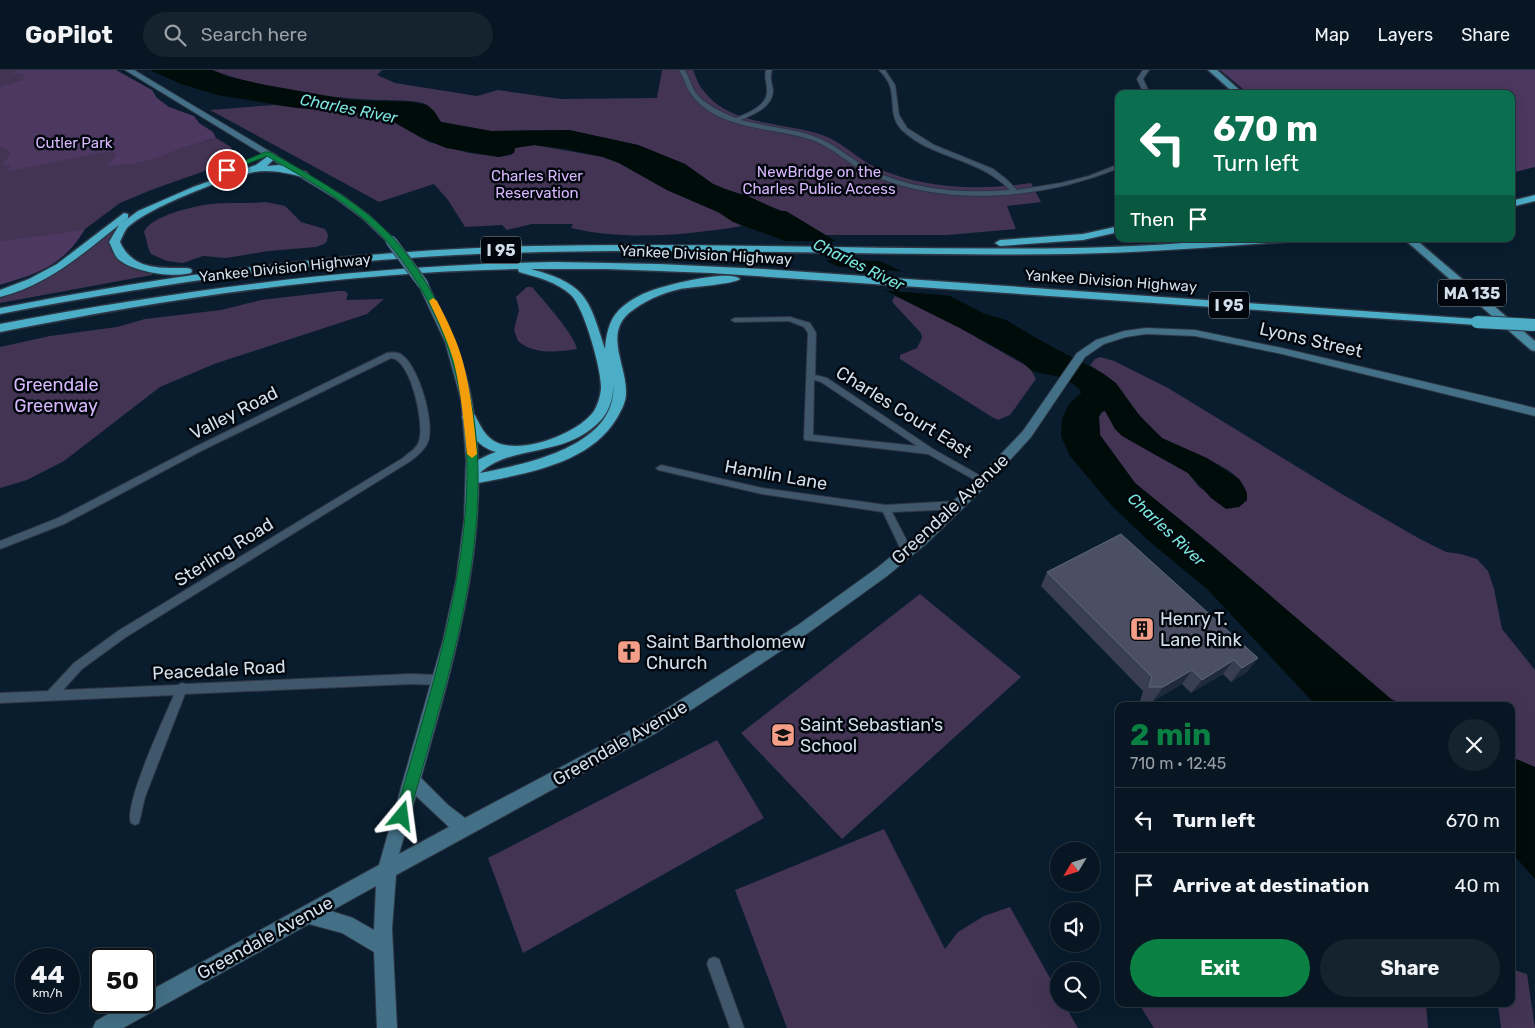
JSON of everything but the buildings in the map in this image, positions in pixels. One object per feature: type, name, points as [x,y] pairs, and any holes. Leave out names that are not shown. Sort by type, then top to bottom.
[{"type":"highway","points":[[243,271],[169,271],[148,268],[122,257],[116,248],[115,241],[126,223],[151,206],[263,165],[270,154]]},
{"type":"highway","points":[[0,294],[33,281],[61,266],[136,208],[270,154]]},
{"type":"highway","points":[[246,172],[273,168],[302,174]]},
{"type":"highway","points":[[1515,203],[1535,198]]},
{"type":"highway","points":[[916,251],[972,244],[1083,237],[1115,230]]},
{"type":"highway","name":"Yankee Division Highway","points":[[0,311],[136,286],[243,271],[376,257],[479,251],[1116,250],[1238,242]]},
{"type":"highway","points":[[473,475],[481,464],[492,458],[568,438],[591,422],[604,404],[607,384],[587,310],[579,296],[569,287],[556,280],[506,266]]},
{"type":"highway","name":"Yankee Division Highway","points":[[0,328],[123,304],[266,284],[393,271],[506,266],[651,266],[1534,326]]},
{"type":"highway","points":[[473,475],[519,470],[557,458],[580,446],[602,429],[614,413],[620,395],[620,382],[612,352],[612,336],[622,316],[644,298],[669,287],[701,281],[815,276]]},
{"type":"highway","points":[[469,417],[474,432],[485,443],[507,450],[531,449]]},
{"type":"main road","points":[[128,70],[270,154],[353,207],[391,241],[423,284],[436,306],[454,349],[464,386],[469,417],[473,475],[472,523],[464,576],[440,680],[387,870],[384,918],[387,1028]]},
{"type":"main road","points":[[1212,70],[1235,90]]},
{"type":"main road","name":"MA 135","points":[[1412,242],[1535,348]]},
{"type":"main road","name":"Lyons Street","points":[[1071,371],[1082,355],[1100,342],[1124,334],[1155,330],[1185,331],[1226,338],[1535,412]]},
{"type":"main road","name":"Greendale Avenue","points":[[103,1028],[387,870],[650,728],[810,624],[907,551],[983,481],[1023,439],[1071,371]]},
{"type":"main road","name":"Lyons Street","points":[[1495,401],[1535,406]]},
{"type":"main road","points":[[412,780],[442,812],[465,829]]},
{"type":"main road","points":[[307,914],[346,925],[384,947]]},
{"type":"street","points":[[682,70],[692,91],[700,100],[716,111],[737,120],[817,140],[831,146],[863,169],[906,184],[960,192],[1015,192],[1079,180],[1115,167]]},
{"type":"street","points":[[737,120],[756,110],[767,101],[770,91],[767,77],[768,70]]},
{"type":"street","points":[[882,70],[894,85],[896,115],[904,128],[932,145],[991,170],[1015,192]]},
{"type":"street","points":[[1145,90],[1140,79],[1146,70]]},
{"type":"street","name":"Charles Court East","points":[[735,320],[790,319],[806,325],[812,333],[811,377],[824,380],[930,451],[983,481]]},
{"type":"street","name":"Valley Road","points":[[0,545],[61,521],[198,449],[390,355],[397,355],[405,362],[419,394],[425,438],[422,445]]},
{"type":"street","points":[[811,377],[808,438],[930,451]]},
{"type":"street","name":"Sterling Road","points":[[50,696],[78,666],[122,634],[406,460],[422,445]]},
{"type":"street","name":"Hamlin Lane","points":[[661,468],[762,490],[886,509],[958,505]]},
{"type":"street","points":[[886,509],[907,551]]},
{"type":"street","name":"Peacedale Road","points":[[0,698],[182,688],[410,679],[440,680]]},
{"type":"street","points":[[135,819],[139,798],[182,688]]},
{"type":"street","points":[[714,964],[737,1028]]},
{"type":"green space","name":"Cutler Park","points":[[0,70],[93,70],[206,141],[216,138],[231,147],[233,156],[216,167],[120,203],[85,229],[0,271]]},
{"type":"green space","points":[[20,70],[116,70],[152,90],[157,98],[169,107],[194,116],[199,123],[213,132],[216,138],[187,146],[157,158],[131,164],[106,166],[117,155],[114,152],[93,154],[5,172],[9,170],[10,166],[3,164],[10,154],[6,148],[0,147],[0,87],[23,80],[24,74],[11,73]]},
{"type":"green space","name":"NewBridge on the Charles Public Access","points":[[212,70],[382,70],[377,75],[395,83],[477,96],[498,90],[561,99],[657,98],[662,70],[693,70],[698,83],[714,102],[742,117],[822,135],[837,142],[877,168],[914,180],[933,184],[973,187],[1012,186],[1031,183],[1041,202],[1007,206],[1016,229],[947,235],[824,235],[785,212],[713,184],[685,164],[638,145],[569,130],[491,131],[441,122],[429,107],[423,103],[315,95],[251,82]]},
{"type":"green space","points":[[1220,70],[1535,70],[1535,167],[1515,172],[1515,90],[1244,90]]},
{"type":"green space","name":"Charles River Reservation","points":[[274,105],[326,111],[350,111],[391,120],[429,142],[469,153],[499,157],[511,155],[515,148],[534,145],[603,157],[619,163],[667,190],[718,212],[742,226],[700,232],[656,235],[592,232],[571,228],[573,224],[532,224],[507,230],[502,225],[465,227],[448,200],[434,184],[379,202],[210,110]]},
{"type":"green space","points":[[266,202],[285,206],[301,222],[325,229],[328,235],[327,241],[316,247],[269,251],[226,258],[203,256],[183,263],[167,261],[151,254],[144,232],[148,226],[163,217],[194,207],[211,204]]},
{"type":"green space","points":[[118,227],[112,236],[110,248],[113,254],[128,265],[153,273],[152,275],[0,303],[0,297],[55,274]]},
{"type":"green space","points":[[85,229],[68,251],[49,266],[38,272],[0,285],[0,241]]},
{"type":"green space","points":[[527,287],[532,287],[557,317],[577,349],[538,350],[531,349],[518,341],[514,330],[519,310],[516,297]]},
{"type":"green space","name":"Greendale Greenway","points":[[345,291],[348,294],[346,300],[384,299],[367,314],[214,364],[160,387],[64,461],[27,480],[0,488],[0,347],[50,336],[117,327],[145,319],[221,310],[261,300]]},
{"type":"green space","points":[[895,296],[960,328],[1030,368],[1036,379],[1010,415],[998,420],[992,417],[900,359],[900,355],[917,348],[922,338],[921,333],[892,301]]},
{"type":"green space","points":[[1100,357],[1114,361],[1168,388],[1340,493],[1420,539],[1446,552],[1477,559],[1488,571],[1494,589],[1502,629],[1535,670],[1535,767],[1515,759],[1515,702],[1397,702],[1391,699],[1210,544],[1135,483],[1100,435],[1099,417],[1104,410],[1115,429],[1138,445],[1188,473],[1200,488],[1239,507],[1247,500],[1245,488],[1238,478],[1214,462],[1172,444],[1152,429],[1120,391],[1090,365],[1095,359]]},
{"type":"green space","points":[[920,594],[1021,677],[842,839],[741,733]]},
{"type":"green space","points":[[717,740],[764,818],[523,953],[488,858]]},
{"type":"green space","points":[[884,829],[945,949],[958,932],[984,916],[1010,907],[1050,978],[1050,1012],[1069,1012],[1078,1028],[787,1028],[735,890]]},
{"type":"green space","points":[[1515,970],[1527,974],[1535,1028],[1501,1028],[1498,1007],[1515,1007]]},
{"type":"green space","points":[[1141,1007],[1426,1007],[1428,1028],[1154,1028]]},
{"type":"water","name":"Charles River","points":[[150,70],[212,70],[229,77],[350,100],[412,102],[427,105],[434,111],[441,122],[491,131],[569,130],[638,145],[685,164],[713,184],[750,197],[780,211],[786,211],[834,240],[901,271],[983,313],[1006,320],[1104,374],[1116,383],[1139,415],[1162,438],[1207,458],[1239,479],[1247,493],[1247,500],[1239,507],[1226,509],[1211,498],[1188,473],[1122,436],[1115,429],[1105,411],[1101,412],[1099,417],[1100,435],[1135,483],[1210,544],[1391,699],[1397,702],[1312,701],[1207,589],[1150,542],[1113,507],[1070,456],[1061,436],[1062,419],[1069,404],[1081,393],[1073,384],[1060,377],[1032,371],[1022,362],[960,328],[791,243],[733,222],[718,212],[667,190],[619,163],[603,157],[566,149],[534,145],[515,148],[514,153],[499,157],[446,148],[420,137],[390,120],[350,111],[297,108],[217,95],[181,84]]},
{"type":"water","points":[[1515,759],[1535,767],[1535,879],[1515,856]]},
{"type":"pier","points":[[779,241],[842,241],[884,261],[818,260]]},
{"type":"pier","points":[[830,266],[908,272],[955,296],[878,290]]},
{"type":"slow traffic","points":[[433,301],[458,360],[467,401],[472,454]]},
{"type":"place","name":"Henry T. Lane Rink","points":[[1142,629]]},
{"type":"place","name":"Saint Bartholomew Church","points":[[629,652]]},
{"type":"place","name":"Saint Sebastian's School","points":[[783,735]]},
{"type":"route","points":[[227,170],[267,153],[330,191],[366,217],[391,241],[420,279],[436,306],[458,360],[467,401],[472,447],[473,493],[470,540],[453,633],[402,816]]}]
